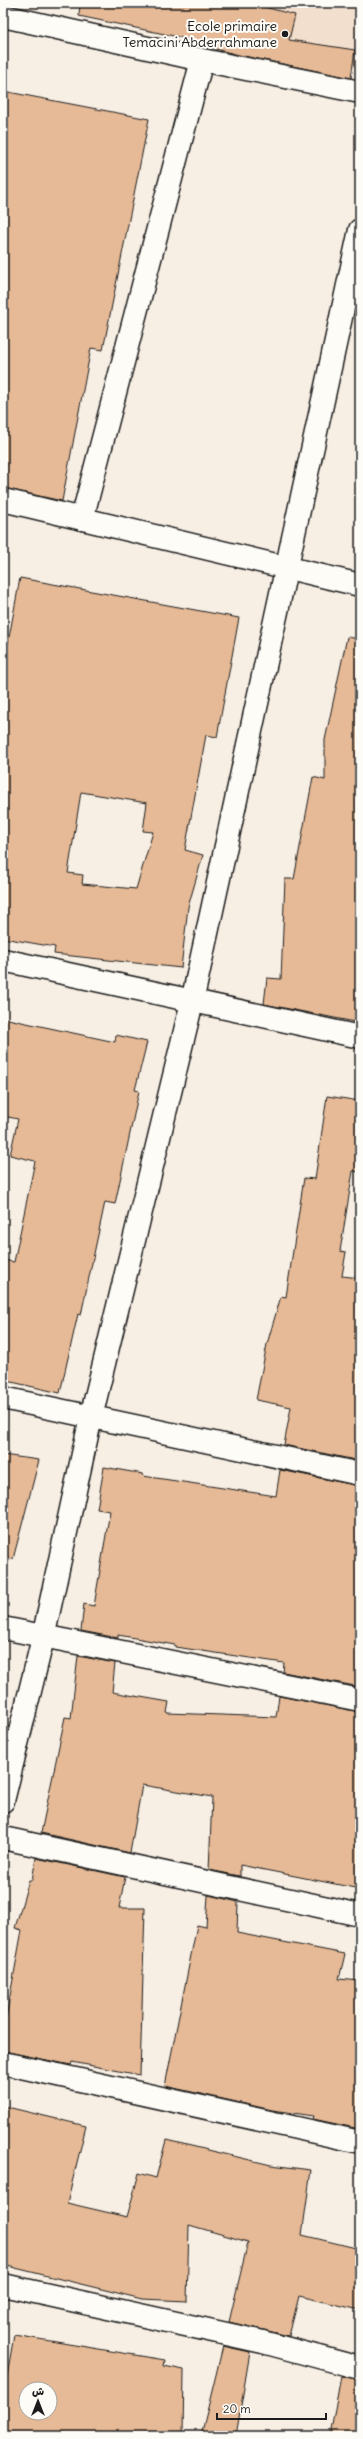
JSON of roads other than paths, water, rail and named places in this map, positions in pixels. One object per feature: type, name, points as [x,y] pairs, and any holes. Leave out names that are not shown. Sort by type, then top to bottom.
[{"type":"street","points":[[3,16],[202,60],[360,92]]},
{"type":"street","points":[[82,519],[202,60]]},
{"type":"street","points":[[3,1801],[43,1638],[90,1417],[192,1002],[288,569],[360,230]]},
{"type":"street","points":[[4,505],[82,519],[360,585]]},
{"type":"street","points":[[3,960],[192,1002],[360,1037]]},
{"type":"street","points":[[3,1398],[360,1474]]},
{"type":"street","points":[[3,1628],[43,1638],[360,1700]]},
{"type":"street","points":[[3,1838],[360,1915]]},
{"type":"street","points":[[3,2063],[360,2142]]},
{"type":"street","points":[[3,2284],[263,2342],[360,2368]]},
{"type":"place","name":"Ecole primaire Temacini Abderrahmane","points":[[285,34]]}]
